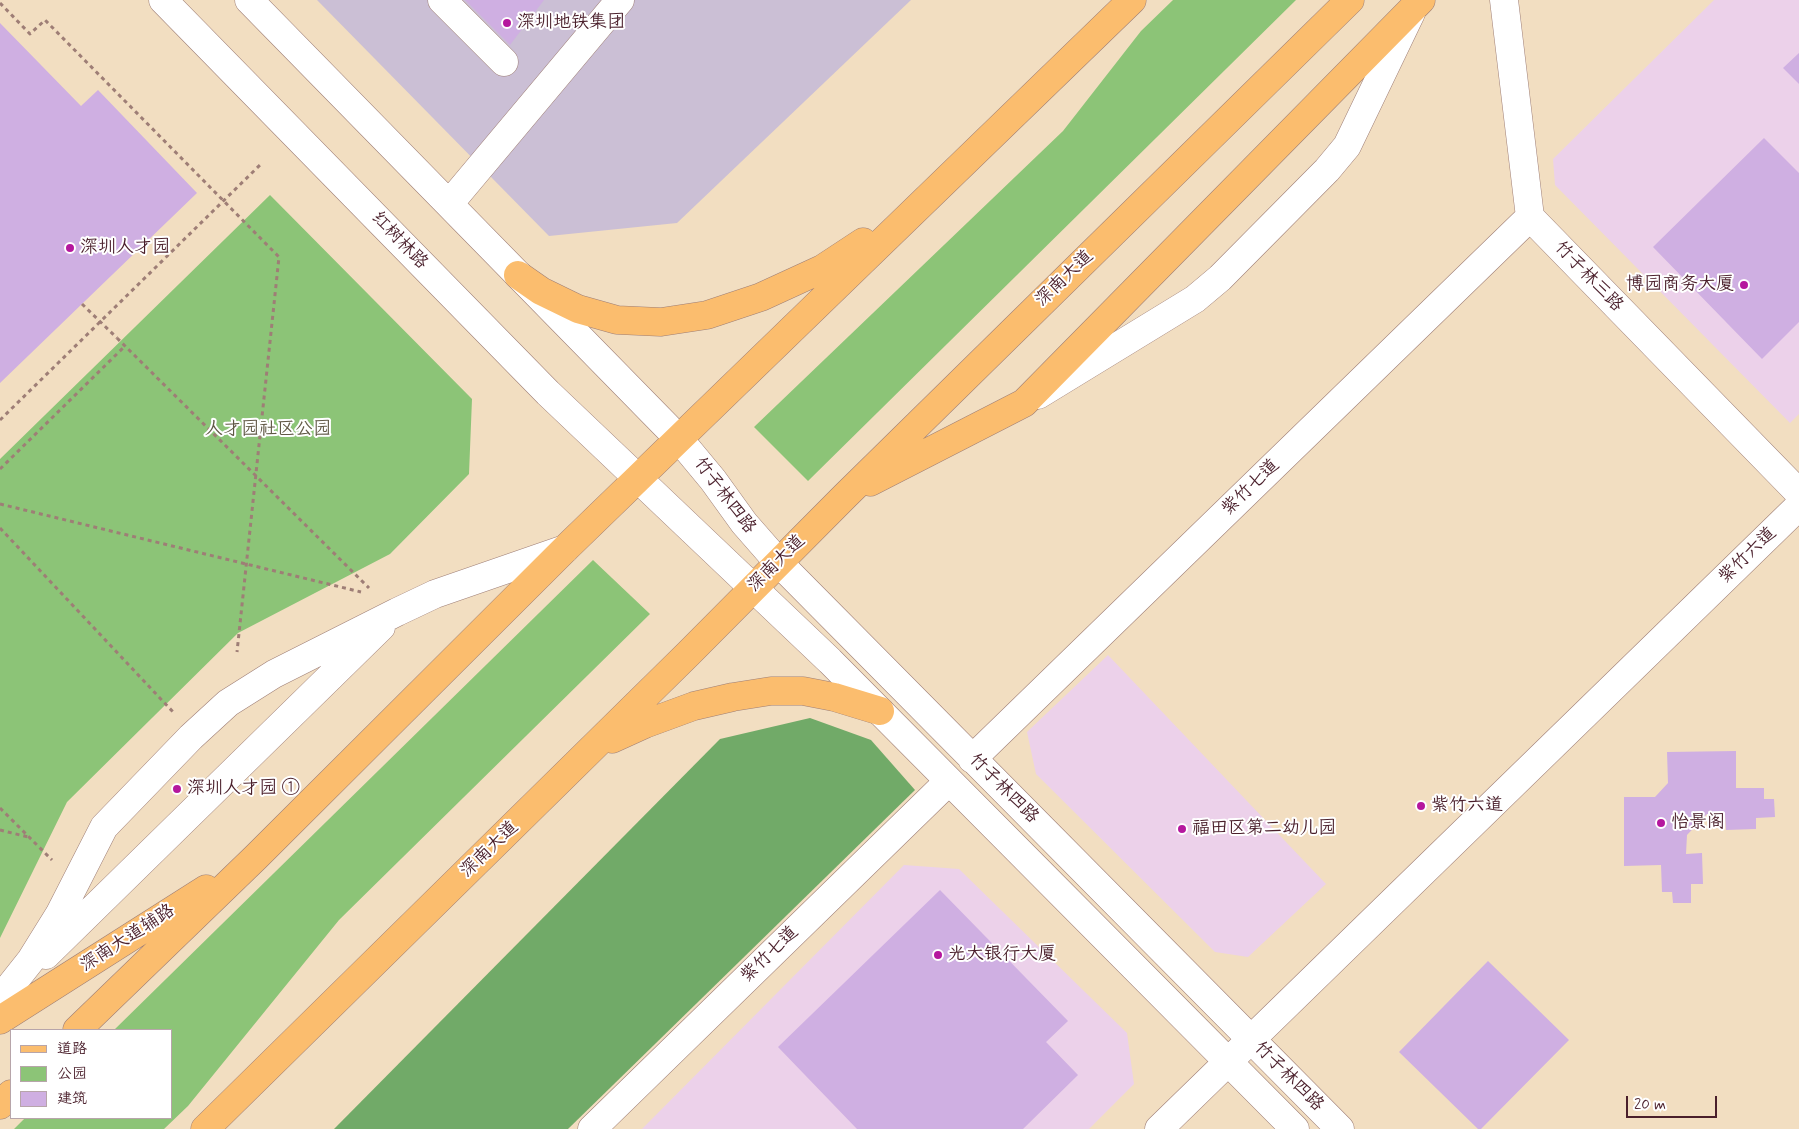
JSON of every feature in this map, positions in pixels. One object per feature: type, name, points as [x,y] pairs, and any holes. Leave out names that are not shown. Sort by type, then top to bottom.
[{"type":"main road","points":[[78,1029],[256,857],[565,549],[1132,0]]},
{"type":"main road","name":"深南大道","points":[[206,1129],[593,748],[845,496],[1350,0]]},
{"type":"main road","points":[[845,496],[1024,403],[1417,4]]},
{"type":"main road","points":[[518,275],[541,290],[578,309],[617,320],[661,322],[707,315],[761,297],[822,269],[856,247],[949,176]]},
{"type":"main road","points":[[593,748],[645,724],[694,706],[771,691],[803,691],[834,697],[880,711]]},
{"type":"main road","name":"深南大道辅路","points":[[1,1005],[256,857]]},
{"type":"main road","points":[[0,1105],[10,1095]]},
{"type":"street","name":"红树林路","points":[[163,0],[548,393],[638,478]]},
{"type":"street","points":[[249,0],[679,439]]},
{"type":"street","points":[[442,0],[504,62]]},
{"type":"street","points":[[449,204],[620,0]]},
{"type":"street","points":[[1504,0],[1530,217]]},
{"type":"street","points":[[1024,403],[1195,299],[1220,278],[1347,146],[1417,4]]},
{"type":"street","name":"竹子林三路","points":[[1530,217],[1799,493]]},
{"type":"street","name":"紫竹七道","points":[[972,759],[1530,217]]},
{"type":"street","name":"竹子林四路","points":[[679,439],[713,480],[744,523],[779,563],[1340,1129]]},
{"type":"street","name":"竹子林四路","points":[[638,478],[880,711],[1296,1129]]},
{"type":"street","name":"紫竹六道","points":[[1159,1129],[1799,506]]},
{"type":"street","points":[[1,1005],[59,915],[104,827],[191,737],[228,703],[274,674],[436,594],[565,549]]},
{"type":"street","points":[[1,1005],[110,894],[397,612]]},
{"type":"street","name":"紫竹七道","points":[[592,1129],[949,780]]},
{"type":"path","points":[[0,3],[30,34],[45,20],[279,257],[237,652]]},
{"type":"path","points":[[0,420],[260,165]]},
{"type":"path","points":[[82,304],[369,588]]},
{"type":"path","points":[[0,469],[125,346]]},
{"type":"path","points":[[0,504],[361,592]]},
{"type":"path","points":[[0,528],[175,713]]},
{"type":"path","points":[[0,808],[52,860]]},
{"type":"path","points":[[0,830],[28,837]]},
{"type":"shaded area","points":[[317,0],[911,0],[677,223],[549,236]]},
{"type":"shaded area","points":[[1714,0],[1799,0],[1799,414],[1790,423],[1555,185],[1553,159]]},
{"type":"shaded area","name":"福田区第二幼儿园","points":[[1108,655],[1326,884],[1248,957],[1215,952],[1036,774],[1027,732]]},
{"type":"shaded area","points":[[904,865],[959,869],[1127,1033],[1134,1084],[1089,1129],[642,1129]]},
{"type":"green space","points":[[1173,0],[1296,0],[808,481],[754,427],[1063,131],[1141,31]]},
{"type":"green space","name":"人才园社区公园","points":[[270,195],[472,399],[469,474],[390,554],[238,633],[67,802],[0,938],[0,459]]},
{"type":"green space","points":[[593,560],[650,614],[339,920],[188,1106],[164,1129],[14,1129],[24,1119],[172,1119],[172,1029],[115,1029]]},
{"type":"green space","points":[[810,718],[871,740],[915,790],[568,1129],[334,1129],[720,739]]},
{"type":"building","name":"深圳地铁集团","points":[[465,0],[544,0],[510,45]]},
{"type":"building","name":"深圳人才园","points":[[0,23],[81,106],[98,90],[197,193],[0,383]]},
{"type":"building","points":[[1799,53],[1799,84],[1783,68]]},
{"type":"building","name":"博园商务大厦","points":[[1764,138],[1799,173],[1799,322],[1762,359],[1653,247]]},
{"type":"building","name":"怡景阁","points":[[1736,751],[1736,788],[1764,788],[1764,799],[1774,799],[1775,817],[1756,818],[1756,829],[1726,830],[1725,814],[1707,814],[1687,835],[1686,854],[1702,853],[1703,884],[1691,884],[1691,903],[1673,903],[1672,892],[1662,892],[1661,865],[1624,866],[1624,797],[1655,797],[1668,783],[1667,752]]},
{"type":"building","name":"光大银行大厦","points":[[940,890],[1068,1021],[1046,1042],[1078,1075],[1023,1129],[857,1129],[778,1047]]},
{"type":"building","points":[[1488,961],[1569,1040],[1481,1129],[1478,1129],[1399,1052]]},
{"type":"place","name":"深圳地铁集团","points":[[507,23]]},
{"type":"place","name":"深圳人才园","points":[[70,248]]},
{"type":"place","name":"博园商务大厦","points":[[1744,285]]},
{"type":"place","name":"深圳人才园 ①","points":[[177,789]]},
{"type":"place","name":"紫竹六道","points":[[1421,806]]},
{"type":"place","name":"怡景阁","points":[[1661,823]]},
{"type":"place","name":"福田区第二幼儿园","points":[[1182,829]]},
{"type":"place","name":"光大银行大厦","points":[[938,955]]}]
